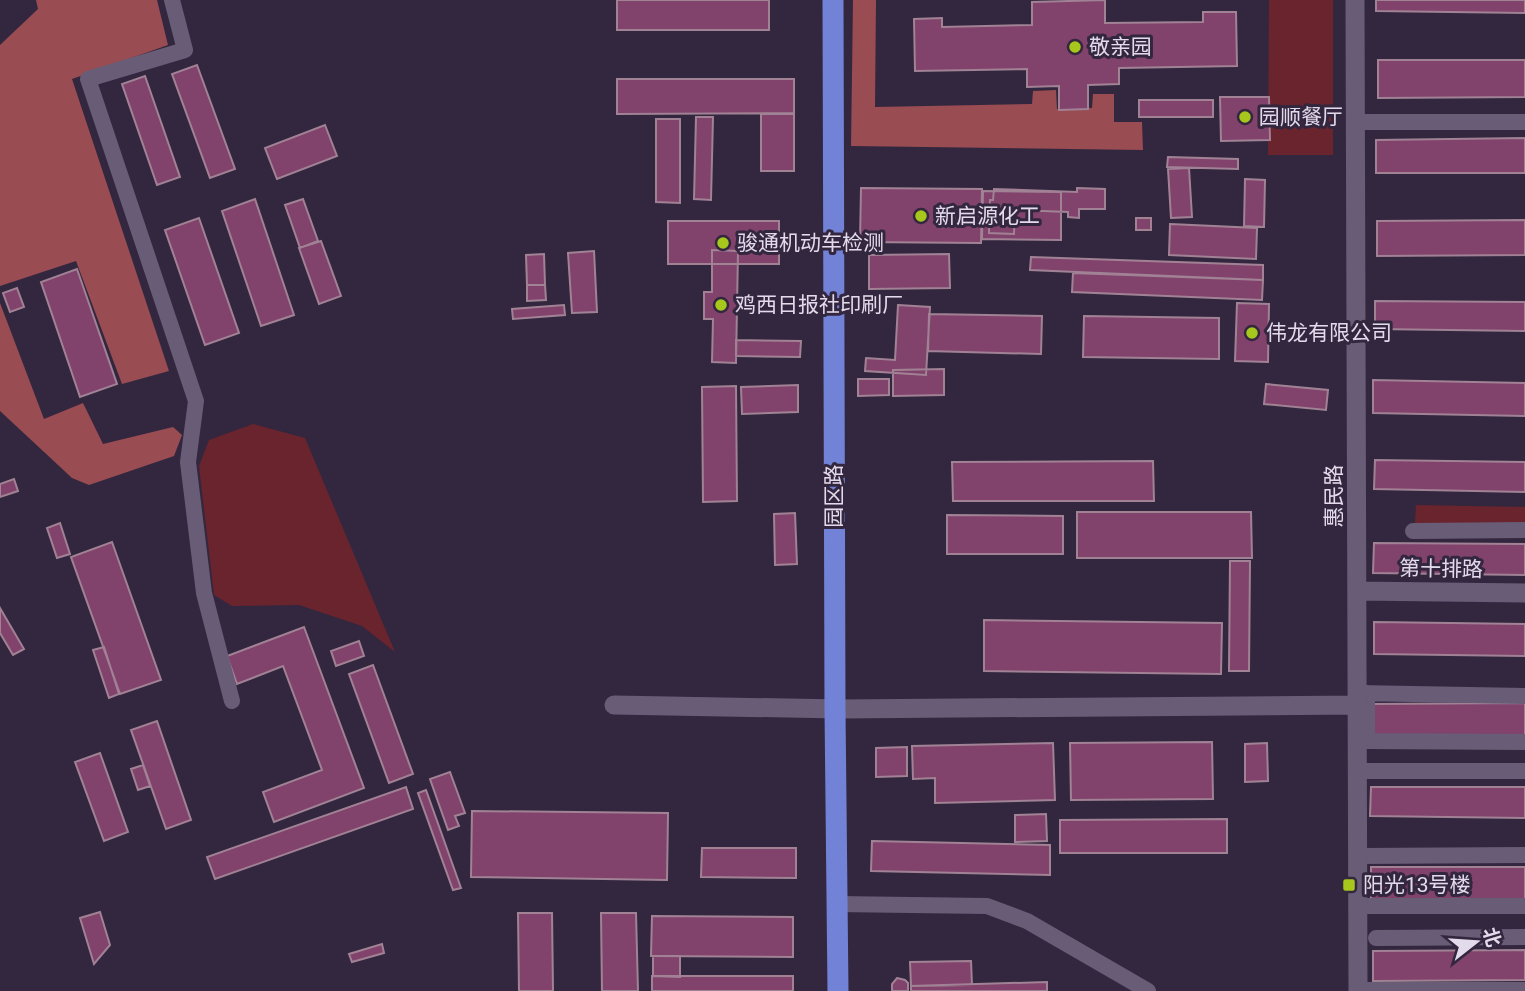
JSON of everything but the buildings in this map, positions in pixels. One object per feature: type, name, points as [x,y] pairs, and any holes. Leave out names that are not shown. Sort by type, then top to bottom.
[{"type":"highway","name":"园区路","points":[[833,0],[838,991]]},
{"type":"street","points":[[172,0],[185,50],[88,79],[196,401],[188,462],[202,580],[232,701]]},
{"type":"street","name":"惠民路","points":[[1355,0],[1357,591],[1361,697],[1357,771],[1358,990]]},
{"type":"street","points":[[1356,122],[1525,122]]},
{"type":"street","points":[[1413,531],[1525,530]]},
{"type":"street","name":"第十排路","points":[[1357,591],[1525,593]]},
{"type":"street","points":[[614,705],[835,709],[1525,696]]},
{"type":"street","points":[[1361,697],[1367,741],[1525,742]]},
{"type":"street","points":[[1357,771],[1525,771]]},
{"type":"street","points":[[1358,856],[1525,855]]},
{"type":"street","points":[[836,904],[987,906],[1027,921],[1148,991]]},
{"type":"street","points":[[1358,906],[1525,906]]},
{"type":"street","points":[[1376,938],[1525,937]]},
{"type":"street","points":[[1358,990],[1525,990]]},
{"type":"shaded area","points":[[36,0],[157,0],[168,45],[72,79],[169,371],[122,384],[76,261],[0,286],[0,45],[38,9]]},
{"type":"shaded area","points":[[853,0],[876,0],[875,107],[1032,104],[1033,91],[1056,90],[1057,109],[1092,108],[1093,94],[1114,94],[1114,122],[1142,122],[1143,150],[851,146]]},
{"type":"shaded area","points":[[1269,0],[1333,0],[1333,155],[1268,155]]},
{"type":"shaded area","points":[[0,303],[44,419],[83,403],[103,444],[173,427],[182,435],[174,456],[89,485],[72,478],[0,411]]},
{"type":"shaded area","points":[[253,424],[305,438],[395,652],[362,626],[299,605],[232,606],[214,595],[199,466],[209,440]]},
{"type":"shaded area","points":[[1416,505],[1525,507],[1525,525],[1415,523]]},
{"type":"place","name":"敬亲园","points":[[1075,47]]},
{"type":"place","name":"园顺餐厅","points":[[1245,117]]},
{"type":"place","name":"新启源化工","points":[[921,216]]},
{"type":"place","name":"骏通机动车检测","points":[[723,243]]},
{"type":"place","name":"鸡西日报社印刷厂","points":[[721,305]]},
{"type":"place","name":"伟龙有限公司","points":[[1252,333]]},
{"type":"place","name":"阳光13号楼","points":[[1349,885]]}]
